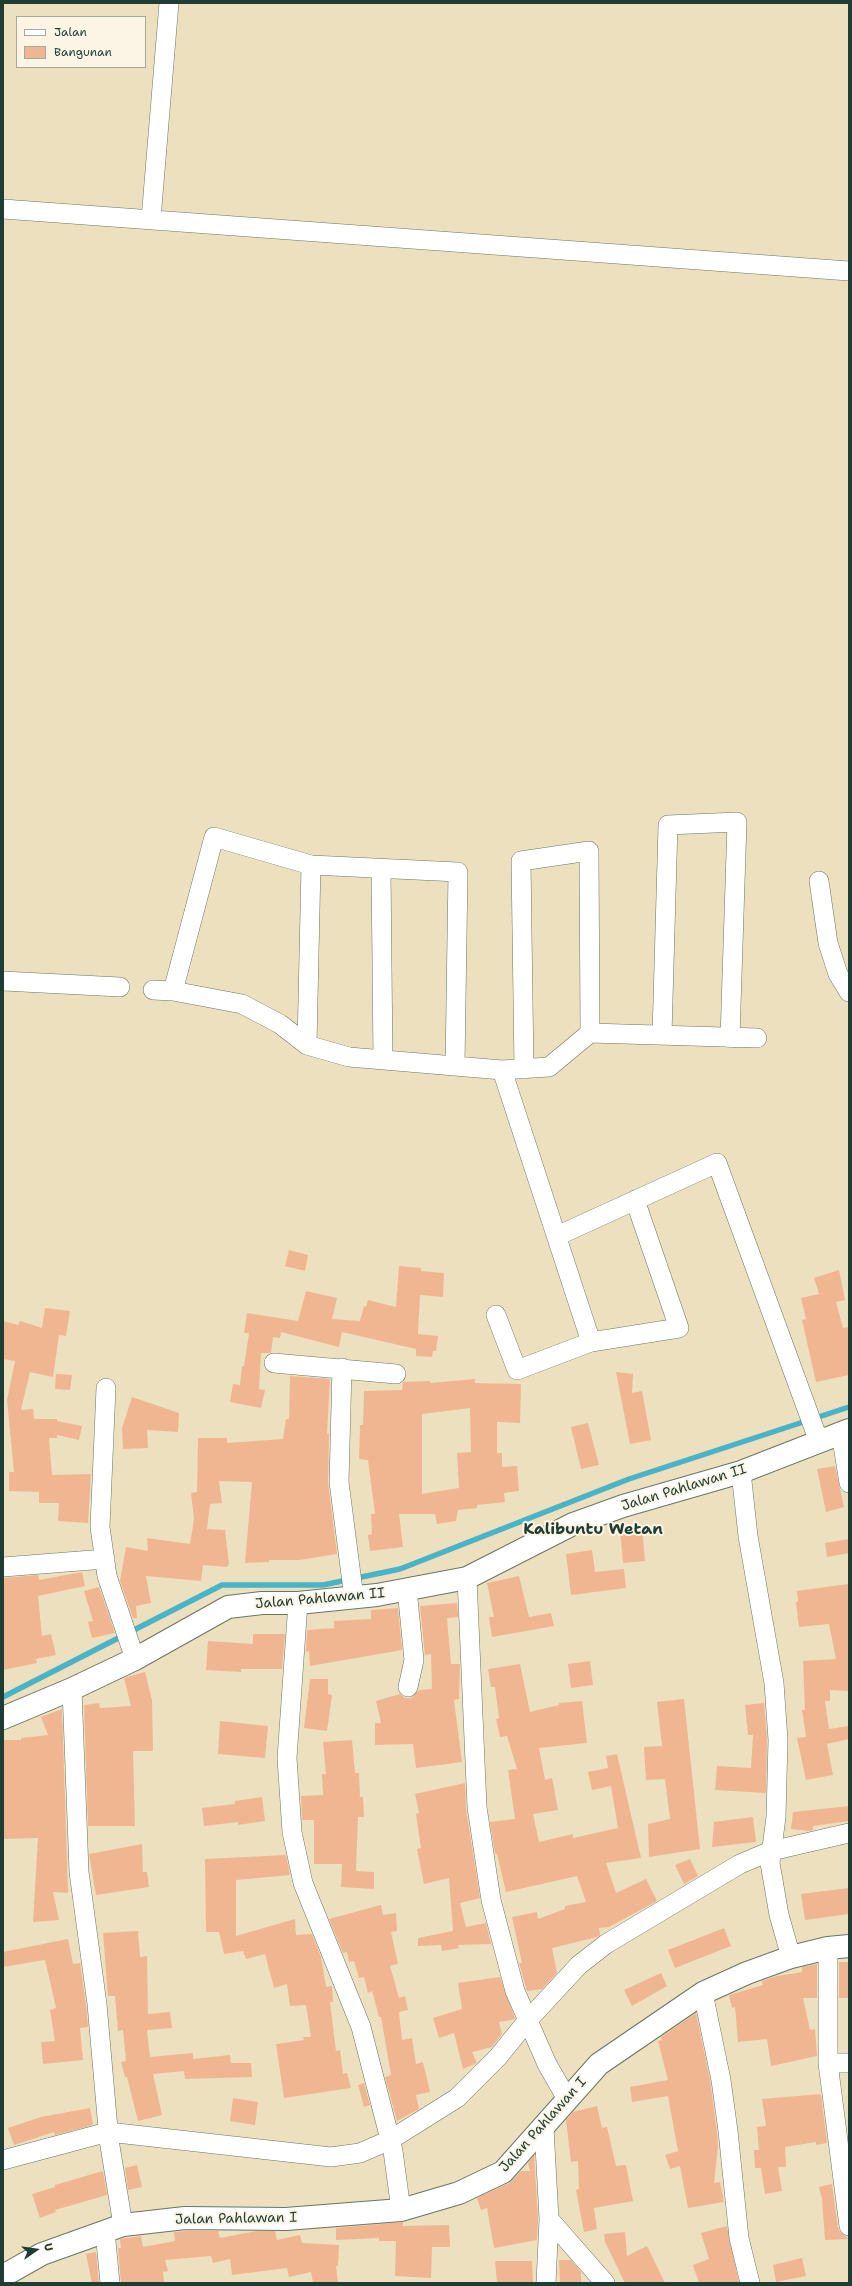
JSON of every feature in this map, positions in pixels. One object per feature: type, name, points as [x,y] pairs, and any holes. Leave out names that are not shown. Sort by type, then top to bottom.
[{"type":"main road","name":"Jalan Pahlawan II","points":[[3,1717],[72,1689],[133,1653],[228,1607],[262,1603],[298,1603],[353,1592],[407,1589],[467,1578],[572,1524],[623,1506],[741,1472],[845,1431]]},
{"type":"main road","name":"Jalan Pahlawan I","points":[[3,2276],[42,2254],[114,2228],[185,2218],[286,2219],[459,2193],[503,2172],[544,2128],[567,2099],[599,2064],[703,1993],[747,1973],[791,1957],[828,1948],[849,1946]]},
{"type":"street","points":[[151,219],[169,3]]},
{"type":"street","points":[[3,209],[849,270]]},
{"type":"street","points":[[662,1035],[668,825],[737,822],[730,1038]]},
{"type":"street","points":[[173,991],[214,837],[311,865],[458,872],[455,1066]]},
{"type":"street","points":[[524,1069],[521,861],[589,851],[590,1033]]},
{"type":"street","points":[[307,1045],[311,865]]},
{"type":"street","points":[[381,869],[383,1060]]},
{"type":"street","points":[[819,881],[828,943],[838,974],[849,992]]},
{"type":"street","points":[[3,981],[120,987]]},
{"type":"street","points":[[153,990],[173,991],[242,1004],[280,1024],[307,1045],[349,1057],[502,1070],[549,1067],[590,1033],[757,1038]]},
{"type":"street","points":[[502,1070],[591,1342]]},
{"type":"street","points":[[557,1236],[717,1163],[819,1442]]},
{"type":"street","points":[[496,1314],[517,1370],[591,1342],[679,1328],[635,1200]]},
{"type":"street","points":[[274,1363],[396,1374]]},
{"type":"street","points":[[342,1368],[339,1482],[353,1592]]},
{"type":"street","points":[[106,1388],[100,1527],[108,1576],[133,1653]]},
{"type":"street","points":[[845,1431],[849,1483]]},
{"type":"street","points":[[741,1472],[748,1536],[774,1683],[778,1740],[776,1817],[770,1857],[779,1915],[791,1957]]},
{"type":"street","points":[[3,1567],[105,1559]]},
{"type":"street","points":[[467,1578],[477,1807],[491,1900],[515,1991],[547,2064],[567,2099]]},
{"type":"street","points":[[407,1589],[414,1660],[408,1687]]},
{"type":"street","points":[[298,1603],[287,1758],[292,1832],[303,1883],[362,2027],[392,2146],[400,2201]]},
{"type":"street","points":[[72,1689],[79,1872],[97,2004],[113,2165],[114,2228],[110,2283]]},
{"type":"street","points":[[3,2160],[109,2136],[331,2157],[354,2155],[392,2146],[457,2098],[530,2025],[579,1965],[606,1944],[740,1864],[770,1857],[849,1833]]},
{"type":"street","points":[[828,1948],[828,2063],[849,2226]]},
{"type":"street","points":[[703,1993],[721,2080],[739,2238],[750,2283]]},
{"type":"street","points":[[828,2063],[849,2063]]},
{"type":"street","points":[[544,2128],[549,2219],[546,2283]]},
{"type":"street","points":[[549,2219],[605,2283]]},
{"type":"building","points":[[289,1250],[308,1255],[305,1271],[285,1266]]},
{"type":"building","points":[[399,1266],[421,1268],[421,1271],[444,1273],[443,1297],[420,1295],[418,1334],[438,1336],[436,1351],[433,1351],[432,1357],[416,1356],[416,1349],[342,1332],[339,1347],[281,1332],[280,1338],[273,1337],[271,1353],[261,1353],[259,1389],[265,1390],[261,1408],[230,1402],[233,1384],[240,1385],[242,1366],[244,1366],[249,1333],[244,1333],[247,1313],[298,1321],[306,1291],[337,1298],[332,1319],[360,1321],[364,1306],[366,1307],[368,1300],[396,1307]]},
{"type":"building","points":[[839,1270],[845,1300],[836,1302],[843,1328],[849,1327],[849,1375],[816,1382],[802,1320],[806,1319],[801,1298],[819,1294],[814,1278]]},
{"type":"building","points":[[45,1308],[70,1311],[66,1336],[59,1335],[53,1377],[30,1372],[21,1410],[33,1409],[34,1419],[57,1419],[57,1421],[82,1426],[79,1440],[57,1435],[57,1438],[49,1438],[52,1475],[91,1474],[88,1523],[58,1521],[59,1503],[39,1503],[39,1492],[9,1491],[9,1472],[14,1472],[7,1400],[15,1361],[3,1359],[3,1321],[18,1325],[20,1321],[42,1328]]},
{"type":"building","points":[[616,1372],[633,1374],[632,1393],[642,1391],[651,1440],[630,1444]]},
{"type":"building","points":[[56,1374],[72,1375],[70,1390],[55,1389]]},
{"type":"building","points":[[290,1376],[330,1379],[327,1434],[329,1433],[328,1482],[337,1554],[299,1560],[269,1560],[269,1562],[245,1563],[252,1482],[219,1481],[222,1503],[210,1504],[207,1529],[225,1530],[229,1564],[227,1567],[203,1565],[201,1581],[146,1576],[151,1603],[136,1606],[137,1618],[133,1618],[120,1581],[126,1547],[148,1551],[147,1538],[190,1544],[194,1519],[191,1493],[197,1492],[198,1438],[227,1438],[227,1443],[283,1439],[286,1419],[289,1419]]},
{"type":"building","points":[[475,1379],[475,1383],[521,1384],[520,1423],[497,1422],[497,1453],[502,1453],[502,1467],[517,1466],[519,1491],[504,1493],[505,1502],[477,1505],[477,1508],[458,1510],[456,1521],[437,1524],[435,1514],[399,1514],[403,1547],[370,1551],[368,1535],[372,1534],[371,1514],[375,1514],[368,1460],[359,1459],[360,1425],[363,1425],[364,1391],[402,1390],[403,1382],[430,1381],[430,1383]],"holes":[[[470,1408],[471,1452],[457,1453],[459,1488],[422,1494],[422,1414]]]},
{"type":"building","points":[[132,1397],[179,1413],[178,1432],[147,1430],[148,1448],[123,1449],[122,1428]]},
{"type":"building","points":[[588,1423],[599,1465],[581,1469],[571,1427]]},
{"type":"building","points":[[835,1466],[844,1507],[826,1512],[817,1469]]},
{"type":"building","points":[[642,1527],[645,1561],[623,1563],[620,1529]]},
{"type":"building","points":[[849,1539],[849,1553],[827,1557],[825,1543]]},
{"type":"building","points":[[592,1550],[595,1572],[624,1569],[626,1588],[571,1595],[566,1554]]},
{"type":"building","points":[[82,1572],[85,1586],[38,1596],[42,1636],[51,1634],[56,1655],[36,1659],[37,1663],[3,1670],[3,1578],[38,1575],[39,1580]]},
{"type":"building","points":[[519,1576],[529,1617],[551,1613],[554,1626],[492,1637],[489,1617],[494,1617],[487,1583]]},
{"type":"building","points":[[848,1584],[849,1691],[830,1690],[830,1701],[825,1701],[829,1729],[849,1726],[849,1739],[827,1744],[833,1775],[806,1780],[797,1738],[806,1737],[802,1710],[805,1710],[803,1661],[836,1659],[829,1624],[799,1627],[796,1602],[798,1601],[797,1591]]},
{"type":"building","points":[[99,1587],[115,1633],[92,1638],[88,1622],[93,1621],[84,1591]]},
{"type":"building","points":[[457,1603],[458,1617],[447,1618],[451,1664],[460,1664],[459,1699],[454,1700],[462,1762],[416,1768],[413,1744],[375,1745],[375,1723],[381,1723],[376,1701],[400,1694],[405,1698],[411,1698],[419,1690],[432,1689],[431,1654],[425,1655],[420,1606]]},
{"type":"building","points":[[398,1608],[402,1650],[310,1666],[309,1651],[306,1652],[307,1630],[334,1628],[334,1621],[371,1619],[371,1610]]},
{"type":"building","points":[[253,1634],[285,1634],[282,1669],[241,1669],[241,1672],[206,1670],[208,1641],[253,1644]]},
{"type":"building","points":[[590,1661],[593,1685],[571,1688],[568,1664]]},
{"type":"building","points":[[520,1664],[530,1712],[559,1705],[559,1703],[582,1701],[587,1743],[539,1748],[545,1780],[552,1778],[558,1810],[533,1814],[539,1842],[573,1834],[573,1838],[618,1828],[611,1786],[592,1790],[588,1772],[608,1768],[606,1756],[617,1754],[641,1858],[606,1863],[616,1893],[646,1879],[657,1901],[609,1927],[599,1928],[600,1935],[597,1937],[552,1948],[557,1973],[542,1989],[527,1991],[519,1963],[522,1963],[512,1917],[537,1912],[538,1919],[565,1909],[565,1906],[586,1902],[577,1876],[506,1892],[497,1854],[495,1854],[490,1822],[515,1819],[508,1770],[517,1769],[507,1736],[500,1737],[496,1719],[499,1718],[495,1687],[491,1687],[488,1669]]},
{"type":"building","points":[[145,1672],[152,1700],[153,1751],[133,1751],[135,1826],[88,1826],[84,1705],[99,1703],[100,1708],[131,1706],[124,1678]]},
{"type":"building","points":[[310,1679],[328,1679],[328,1694],[332,1695],[327,1731],[304,1728]]},
{"type":"building","points":[[684,1699],[700,1849],[649,1857],[648,1824],[670,1819],[665,1779],[646,1780],[644,1747],[662,1746],[657,1702]]},
{"type":"building","points":[[764,1703],[767,1740],[766,1793],[715,1790],[717,1766],[751,1768],[753,1735],[748,1735],[745,1705]]},
{"type":"building","points":[[62,1709],[68,1893],[53,1892],[59,1920],[33,1922],[38,1838],[3,1839],[3,1740],[21,1740],[21,1738],[48,1735],[41,1717]]},
{"type":"building","points":[[220,1721],[268,1726],[265,1758],[218,1754]]},
{"type":"building","points":[[352,1740],[355,1773],[359,1773],[360,1797],[363,1797],[364,1817],[358,1817],[356,1871],[374,1872],[374,1889],[341,1887],[342,1864],[314,1864],[314,1820],[302,1820],[301,1796],[323,1795],[322,1774],[326,1774],[323,1742]]},
{"type":"building","points":[[465,1783],[466,1809],[480,1898],[460,1903],[466,1927],[486,1923],[491,1944],[458,1945],[459,1948],[442,1951],[441,1945],[418,1946],[418,1938],[453,1931],[449,1878],[424,1884],[417,1849],[421,1848],[416,1814],[419,1813],[415,1794]]},
{"type":"building","points":[[262,1797],[265,1821],[238,1825],[238,1822],[204,1826],[202,1808],[235,1804],[235,1801]]},
{"type":"building","points":[[849,1806],[849,1821],[813,1826],[813,1830],[809,1831],[791,1829],[793,1812]]},
{"type":"building","points":[[753,1817],[756,1842],[712,1847],[714,1822]]},
{"type":"building","points":[[142,1844],[143,1872],[147,1872],[149,1887],[96,1895],[89,1854]]},
{"type":"building","points":[[286,1855],[290,1875],[236,1880],[236,1936],[295,1919],[296,1935],[312,1934],[321,1957],[326,1987],[332,1986],[333,2002],[330,2002],[336,2051],[340,2050],[343,2074],[347,2073],[351,2088],[284,2098],[276,2044],[304,2040],[303,2037],[311,2037],[306,2005],[290,2006],[287,1984],[274,1988],[265,1954],[246,1959],[243,1951],[224,1954],[219,1932],[206,1932],[205,1859]]},
{"type":"building","points":[[690,1859],[698,1876],[684,1884],[675,1865]]},
{"type":"building","points":[[849,1888],[849,1914],[805,1920],[801,1894]]},
{"type":"building","points":[[381,1905],[383,1915],[396,1913],[397,1931],[391,1932],[398,1964],[390,1966],[399,1998],[405,1996],[408,2010],[399,2012],[402,2040],[412,2038],[416,2064],[423,2062],[430,2092],[416,2095],[419,2109],[397,2121],[385,2077],[391,2075],[381,2017],[379,2017],[372,1991],[368,1993],[364,1977],[359,1978],[354,1961],[349,1962],[347,1952],[343,1953],[329,1919]]},
{"type":"building","points":[[724,1928],[731,1946],[675,1968],[668,1950]]},
{"type":"building","points":[[138,1931],[140,1957],[147,1956],[148,2014],[170,2012],[172,2028],[147,2030],[150,2057],[193,2053],[193,2059],[230,2055],[231,2063],[251,2063],[252,2077],[185,2079],[184,2071],[153,2074],[162,2115],[138,2121],[127,2077],[125,2077],[121,2062],[126,2061],[123,2030],[118,2031],[115,1996],[108,1996],[103,1933]]},
{"type":"building","points":[[68,1939],[73,1964],[80,1963],[86,2005],[88,2027],[80,2028],[83,2060],[43,2064],[41,2042],[55,2041],[50,2010],[56,2008],[45,1960],[3,1967],[3,1952]]},
{"type":"building","points":[[839,1962],[849,1962],[849,1998],[839,1998]]},
{"type":"building","points":[[817,1964],[817,1998],[803,1998],[810,2030],[815,2029],[817,2056],[771,2066],[767,2039],[738,2042],[735,2007],[732,2008],[729,1995],[763,1985],[762,1981],[777,1976],[802,1972],[802,1967]]},
{"type":"building","points":[[661,1973],[667,1986],[632,2006],[624,1990]]},
{"type":"building","points":[[500,1977],[515,2019],[499,2022],[502,2034],[492,2047],[472,2052],[477,2063],[463,2069],[454,2033],[439,2038],[433,2018],[462,2009],[458,1983]]},
{"type":"building","points":[[696,2013],[710,2080],[717,2132],[718,2146],[714,2183],[720,2182],[724,2202],[688,2208],[680,2166],[670,2169],[665,2155],[678,2151],[668,2096],[632,2102],[630,2087],[668,2080],[658,2041],[662,2040],[661,2037]]},
{"type":"building","points":[[364,2083],[370,2105],[364,2107],[358,2085]]},
{"type":"building","points":[[821,2094],[827,2143],[816,2145],[816,2142],[785,2147],[786,2167],[778,2167],[782,2191],[765,2194],[761,2168],[755,2168],[754,2150],[759,2150],[757,2127],[766,2126],[762,2099]]},
{"type":"building","points":[[233,2098],[258,2102],[255,2125],[230,2121]]},
{"type":"building","points":[[597,2106],[602,2128],[607,2127],[616,2166],[626,2165],[633,2201],[594,2208],[597,2229],[584,2232],[576,2190],[579,2189],[578,2161],[571,2162],[566,2120],[573,2112]]},
{"type":"building","points":[[90,2108],[93,2125],[55,2135],[54,2132],[14,2145],[8,2128],[41,2117]]},
{"type":"building","points":[[534,2155],[538,2219],[537,2240],[494,2248],[487,2208],[481,2210],[477,2198],[509,2183],[521,2171],[530,2171],[528,2163]]},
{"type":"building","points":[[137,2165],[142,2187],[128,2190],[125,2168]]},
{"type":"building","points":[[103,2171],[107,2195],[55,2210],[56,2212],[40,2218],[32,2194],[55,2187],[55,2185]]},
{"type":"building","points":[[832,2184],[838,2228],[841,2233],[849,2239],[825,2240],[822,2199],[819,2187]]},
{"type":"building","points":[[403,2222],[403,2226],[449,2225],[450,2247],[432,2247],[431,2278],[395,2276],[396,2241],[379,2241],[379,2238],[336,2240],[336,2228]]},
{"type":"building","points":[[727,2226],[739,2283],[699,2283],[693,2265],[709,2259],[701,2233]]},
{"type":"building","points":[[218,2231],[220,2238],[257,2231],[275,2231],[277,2240],[300,2235],[302,2243],[339,2245],[338,2266],[336,2266],[338,2283],[313,2283],[311,2272],[289,2277],[287,2268],[232,2275],[230,2259],[213,2263],[211,2256],[165,2260],[168,2271],[163,2272],[164,2283],[121,2283],[118,2248],[121,2248],[120,2239],[141,2236],[143,2247],[175,2241],[174,2232]]},
{"type":"building","points":[[625,2232],[627,2256],[647,2246],[665,2283],[625,2283],[605,2242],[604,2234]]},
{"type":"building","points":[[96,2252],[99,2283],[92,2283],[86,2254]]},
{"type":"building","points":[[802,2258],[806,2276],[776,2282],[773,2265]]},
{"type":"building","points":[[559,2260],[571,2260],[581,2272],[581,2283],[560,2283]]},
{"type":"building","points":[[495,2261],[532,2261],[533,2283],[497,2283]]},
{"type":"waterway","points":[[3,1697],[222,1585],[323,1585],[400,1569],[629,1479],[849,1407]]},
{"type":"district","name":"Kalibuntu Wetan","points":[[593,1530]]}]
